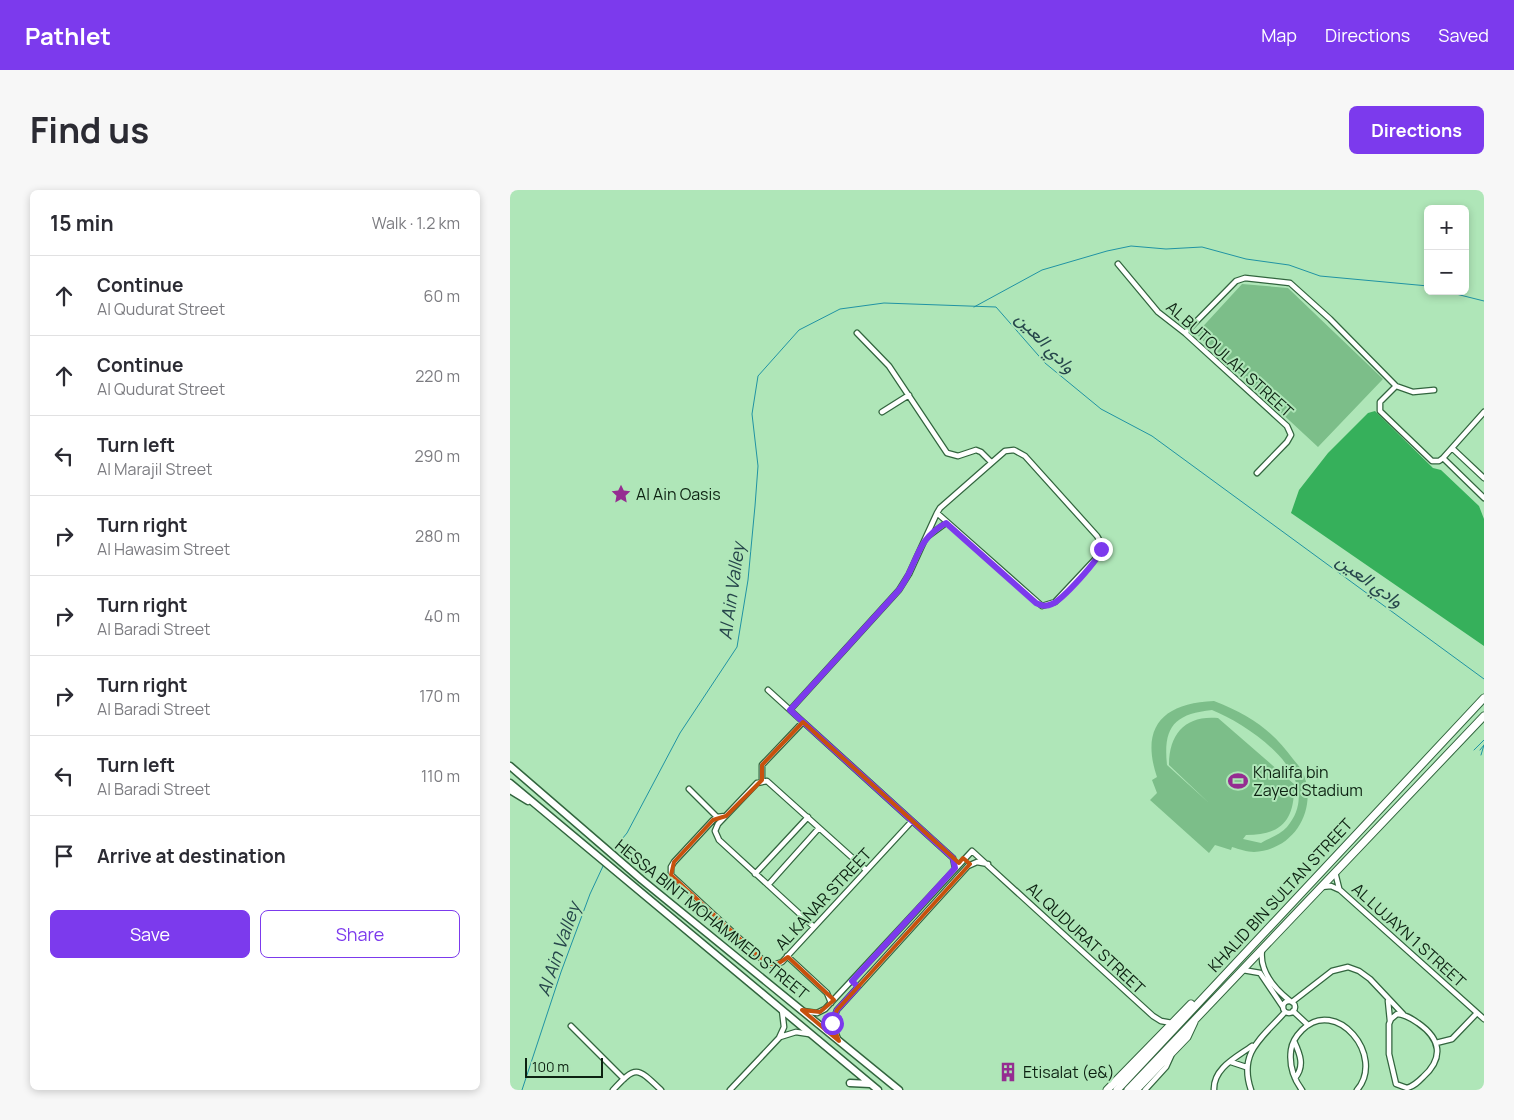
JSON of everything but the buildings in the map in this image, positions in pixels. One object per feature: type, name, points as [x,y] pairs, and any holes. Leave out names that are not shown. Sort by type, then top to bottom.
[{"type":"main road","name":"KHALID BIN SULTAN STREET","points":[[1117,1090],[1483,699]]},
{"type":"main road","name":"KHALID BIN SULTAN STREET","points":[[1128,1090],[1484,716]]},
{"type":"main road","name":"HESSA BINT MOHAMMED STREET","points":[[510,766],[642,880],[899,1090]]},
{"type":"main road","name":"HESSA BINT MOHAMMED STREET","points":[[510,783],[636,886],[878,1090]]},
{"type":"main road","points":[[510,790],[534,802]]},
{"type":"main road","points":[[1107,1090],[1172,1023],[1212,989]]},
{"type":"main road","points":[[1136,1090],[1189,1034],[1194,1020]]},
{"type":"main road","points":[[850,1082],[870,1084]]},
{"type":"street","name":"AL BUTOULAH STREET","points":[[1118,264],[1158,312],[1185,333],[1289,430],[1291,434],[1288,442],[1257,473]]},
{"type":"street","points":[[1185,333],[1236,281],[1245,278],[1290,282],[1330,319],[1396,386],[1413,392],[1434,390]]},
{"type":"street","points":[[857,333],[885,361],[947,452],[958,456],[976,450],[982,452],[991,462]]},
{"type":"street","points":[[1396,386],[1380,402],[1381,414],[1432,461],[1439,461],[1443,458],[1484,412]]},
{"type":"street","points":[[882,412],[909,395]]},
{"type":"street","points":[[1452,448],[1484,478]]},
{"type":"street","points":[[790,710],[899,590],[909,574],[937,512],[947,500],[1008,450],[1017,450],[1023,454],[1097,536],[1101,546],[1099,556],[1055,602],[1042,606],[946,523],[937,512]]},
{"type":"street","points":[[1443,458],[1484,498]]},
{"type":"street","points":[[924,540],[946,523]]},
{"type":"street","points":[[768,690],[953,858],[955,868]]},
{"type":"street","points":[[762,781],[762,766],[803,722]]},
{"type":"street","points":[[814,927],[716,836],[716,826],[725,816],[757,783],[762,781],[771,783],[866,870]]},
{"type":"street","points":[[689,789],[718,817],[725,816]]},
{"type":"street","name":"AL KANAR STREET","points":[[718,817],[674,862],[671,867],[671,875],[766,962],[778,964],[912,820]]},
{"type":"street","points":[[756,874],[808,817]]},
{"type":"street","points":[[768,885],[819,828]]},
{"type":"street","points":[[802,1010],[820,1012],[831,1003],[969,851],[977,853],[972,863],[858,987],[834,1016],[833,1026],[839,1041]]},
{"type":"street","name":"AL QUDURAT STREET","points":[[977,853],[1153,1016],[1161,1021],[1172,1023]]},
{"type":"street","points":[[953,858],[963,858],[972,863],[988,864]]},
{"type":"street","name":"AL LUJAYN 1 STREET","points":[[1335,872],[1340,890]]},
{"type":"street","name":"AL LUJAYN 1 STREET","points":[[1321,887],[1331,886],[1340,890],[1484,1019]]},
{"type":"street","points":[[1262,949],[1263,965],[1271,986],[1284,1009],[1293,1011],[1308,1025]]},
{"type":"street","points":[[787,956],[827,993],[831,1003]]},
{"type":"street","points":[[1251,1090],[1246,1067],[1248,1056],[1284,1009],[1285,1003],[1291,1002],[1329,973],[1344,967],[1356,969],[1365,974],[1404,1015],[1426,1028],[1436,1043],[1437,1053],[1434,1066],[1409,1089],[1396,1084]]},
{"type":"street","points":[[1242,970],[1260,973],[1271,986],[1291,1002],[1295,1007],[1293,1011]]},
{"type":"street","points":[[852,981],[858,987]]},
{"type":"street","points":[[827,993],[839,994]]},
{"type":"street","points":[[1388,1000],[1390,1021],[1389,1054],[1396,1084],[1395,1090]]},
{"type":"street","points":[[730,1090],[779,1038],[784,1027],[782,1009]]},
{"type":"street","points":[[1436,1043],[1452,1039],[1477,1013]]},
{"type":"street","points":[[1390,1021],[1395,1015],[1404,1015]]},
{"type":"street","points":[[1302,1090],[1295,1078],[1290,1058],[1294,1041],[1308,1025],[1322,1020],[1335,1022],[1349,1030],[1358,1040],[1365,1053],[1367,1065],[1365,1078],[1357,1090]]},
{"type":"street","points":[[570,1026],[624,1079]]},
{"type":"street","points":[[779,1038],[796,1032],[812,1035]]},
{"type":"street","points":[[1294,1041],[1301,1062],[1299,1072],[1295,1078]]},
{"type":"street","points":[[1214,1090],[1218,1074],[1230,1062],[1256,1044]]},
{"type":"street","points":[[1145,1090],[1166,1067],[1172,1053]]},
{"type":"street","points":[[1230,1062],[1246,1067]]},
{"type":"street","points":[[613,1090],[632,1072],[638,1070],[660,1090]]},
{"type":"highlighted area","points":[[803,722],[959,863],[963,858],[970,864],[837,1010],[832,1023],[839,1041],[802,1010],[820,1012],[834,1000],[788,957],[776,965],[766,963],[671,875],[674,862],[713,820],[726,816],[762,780],[762,765]]},
{"type":"green space","points":[[1242,284],[1288,288],[1383,379],[1318,447],[1196,334]]},
{"type":"green space","points":[[1375,411],[1433,468],[1441,470],[1479,506],[1484,519],[1484,646],[1291,513],[1299,490],[1328,453],[1368,413]]},
{"type":"green space","points":[[1214,701],[1249,718],[1268,731],[1285,748],[1302,771],[1307,789],[1304,815],[1299,826],[1281,844],[1268,850],[1254,852],[1232,847],[1231,850],[1215,845],[1209,853],[1150,800],[1157,793],[1152,780],[1157,777],[1152,759],[1154,732],[1160,721],[1169,713],[1196,703]],"holes":[[[1212,710],[1264,741],[1280,756],[1292,773],[1298,790],[1297,809],[1287,827],[1261,843],[1243,839],[1246,835],[1269,832],[1284,823],[1292,807],[1294,784],[1218,718],[1197,720],[1181,728],[1172,744],[1170,754],[1169,765],[1209,803],[1167,765],[1166,752],[1169,732],[1180,719],[1188,715]]]},
{"type":"waterway","name":"وادي العين","points":[[974,307],[1042,270],[1131,246],[1166,249],[1202,247],[1246,259],[1289,265],[1320,276],[1424,286]]},
{"type":"waterway","name":"وادي العين","points":[[1460,295],[1484,301]]},
{"type":"waterway","name":"Al Ain Valley","points":[[613,850],[627,833],[680,733],[737,647],[748,580],[755,506],[758,466],[752,414],[758,376],[799,330],[840,309],[884,303],[996,307],[1045,363],[1101,409],[1152,436],[1484,679]]},
{"type":"waterway","points":[[1474,750],[1484,740]]},
{"type":"waterway","points":[[1480,750],[1484,745]]},
{"type":"waterway","points":[[1481,755],[1484,745]]},
{"type":"waterway","name":"Al Ain Valley","points":[[522,1090],[561,972],[590,894],[604,864]]},
{"type":"place","name":"Al Ain Oasis","points":[[621,494]]},
{"type":"place","name":"Khalifa bin Zayed Stadium","points":[[1238,781]]},
{"type":"place","name":"Etisalat (e&)","points":[[1008,1072]]},
{"type":"route","points":[[832,1023],[837,1010],[858,987],[852,981],[955,868],[955,863],[953,858],[790,710],[899,590],[906,581],[924,540],[937,528],[946,523],[956,529],[1036,603],[1042,606],[1055,602],[1097,560],[1101,549]]}]
